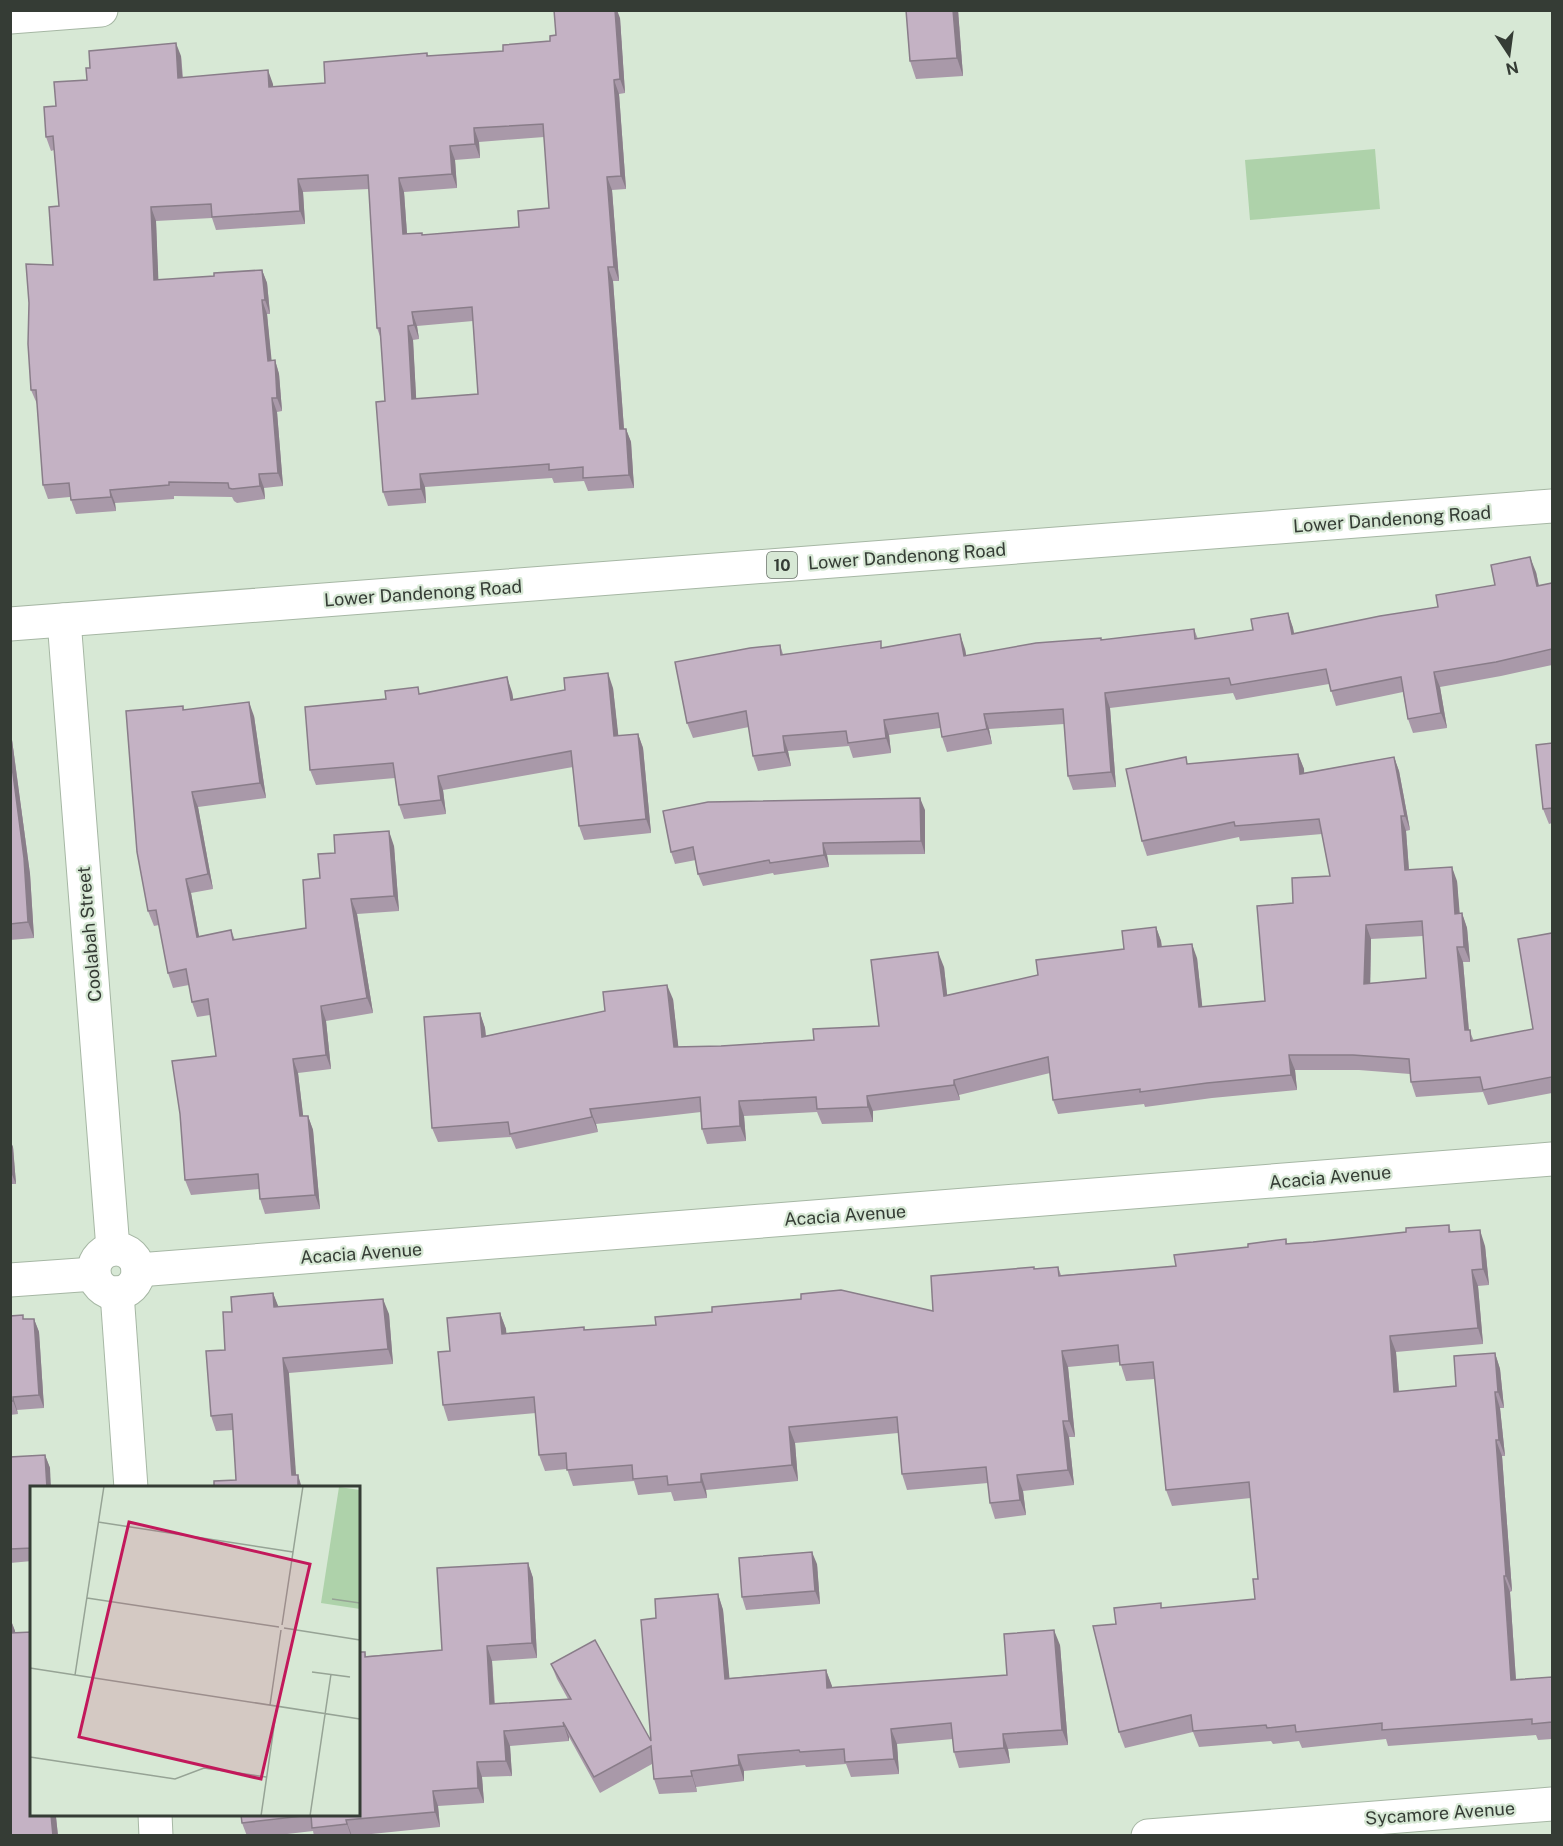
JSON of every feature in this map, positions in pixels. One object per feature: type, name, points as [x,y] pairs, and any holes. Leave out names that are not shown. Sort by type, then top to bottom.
[{"type":"main road","points":[[10,17],[102,10]]},
{"type":"main road","name":"Lower Dandenong Road","points":[[10,624],[1552,506]]},
{"type":"main road","name":"Coolabah Street","points":[[64,620],[131,1486]]},
{"type":"main road","name":"Acacia Avenue","points":[[10,1280],[1552,1159]]},
{"type":"main road","name":"Sycamore Avenue","points":[[1148,1836],[1552,1804]]},
{"type":"main road","points":[[154,1816],[156,1836]]},
{"type":"green space","points":[[1375,149],[1380,209],[1250,220],[1245,160]]},
{"type":"building","points":[[554,10],[615,10],[620,79],[614,80],[621,176],[607,177],[614,267],[608,267],[620,429],[626,429],[629,475],[583,478],[583,467],[549,470],[549,464],[420,474],[421,489],[383,492],[376,402],[385,401],[380,328],[377,328],[368,175],[298,179],[300,211],[212,217],[211,204],[151,207],[154,280],[262,270],[265,300],[262,300],[268,361],[275,360],[277,398],[272,398],[278,473],[259,474],[260,486],[232,489],[229,488],[228,483],[169,482],[169,485],[110,490],[111,497],[71,500],[69,483],[43,485],[36,390],[31,390],[26,264],[53,265],[49,207],[59,206],[53,136],[46,137],[44,107],[56,106],[54,82],[87,80],[86,68],[90,68],[89,51],[176,43],[178,78],[268,70],[269,87],[325,83],[324,62],[427,53],[427,56],[503,51],[503,45],[550,41],[550,36],[556,35]],"holes":[[[543,124],[549,208],[518,211],[519,227],[422,235],[422,233],[403,234],[399,178],[452,174],[450,146],[475,144],[474,128]],[[472,307],[478,394],[412,399],[408,326],[414,325],[412,312]]]},
{"type":"building","points":[[906,10],[953,10],[957,58],[910,61]]},
{"type":"building","points":[[1530,557],[1537,586],[1552,583],[1552,649],[1496,662],[1434,672],[1441,713],[1408,719],[1401,677],[1331,691],[1326,669],[1231,685],[1229,678],[1105,693],[1111,772],[1068,776],[1063,709],[984,714],[987,729],[942,737],[938,713],[884,720],[886,738],[848,743],[846,731],[783,736],[785,752],[753,756],[746,711],[687,723],[675,662],[750,648],[780,645],[781,655],[881,641],[881,648],[960,634],[964,656],[1036,643],[1101,638],[1101,640],[1194,629],[1195,639],[1253,630],[1251,619],[1288,613],[1292,634],[1438,607],[1436,595],[1495,585],[1491,565]]},
{"type":"building","points":[[608,673],[614,736],[638,734],[646,819],[579,826],[571,751],[438,776],[441,800],[399,805],[393,763],[310,770],[305,707],[386,699],[385,691],[418,687],[419,694],[507,677],[511,700],[565,690],[564,678]]},
{"type":"building","points":[[249,702],[260,783],[192,792],[208,874],[186,879],[197,937],[231,930],[233,940],[306,928],[303,880],[320,878],[318,854],[335,853],[334,835],[389,831],[394,896],[351,899],[367,998],[321,1006],[326,1055],[293,1059],[300,1116],[308,1116],[315,1195],[260,1199],[258,1174],[185,1180],[180,1114],[172,1061],[216,1056],[208,999],[192,1002],[186,969],[168,973],[156,910],[148,911],[137,852],[126,711],[183,706],[183,710]]},
{"type":"building","points":[[1552,743],[1552,808],[1543,809],[1536,745]]},
{"type":"building","points":[[10,751],[24,858],[28,922],[10,924]]},
{"type":"building","points":[[1298,754],[1300,774],[1394,757],[1405,816],[1401,816],[1405,870],[1452,867],[1455,914],[1462,913],[1464,947],[1457,947],[1465,1030],[1470,1030],[1471,1041],[1533,1029],[1518,939],[1552,933],[1552,1077],[1483,1090],[1480,1077],[1411,1082],[1409,1059],[1353,1055],[1289,1055],[1291,1075],[1140,1092],[1140,1089],[1053,1100],[1048,1057],[954,1080],[954,1085],[867,1096],[868,1107],[817,1109],[816,1097],[739,1101],[740,1126],[702,1129],[700,1097],[590,1109],[592,1117],[510,1134],[508,1122],[432,1128],[424,1017],[480,1013],[482,1037],[605,1011],[603,992],[667,985],[674,1047],[814,1040],[813,1029],[879,1026],[871,960],[938,952],[944,996],[1038,975],[1036,960],[1124,949],[1122,931],[1156,927],[1158,947],[1192,944],[1199,1007],[1265,1001],[1257,906],[1293,903],[1292,878],[1330,876],[1319,819],[1235,826],[1234,822],[1142,841],[1126,769],[1186,757],[1187,764]],"holes":[[[1422,921],[1426,978],[1364,984],[1366,925]]]},
{"type":"building","points":[[920,798],[921,841],[823,843],[824,855],[770,863],[769,860],[698,874],[693,847],[671,852],[663,811],[708,802]]},
{"type":"building","points":[[1449,1225],[1449,1232],[1480,1230],[1483,1269],[1472,1270],[1478,1328],[1390,1336],[1394,1392],[1456,1386],[1454,1356],[1495,1353],[1499,1440],[1496,1440],[1511,1680],[1552,1677],[1552,1722],[1532,1724],[1532,1719],[1382,1730],[1382,1723],[1296,1732],[1295,1725],[1267,1728],[1266,1725],[1193,1731],[1191,1715],[1119,1732],[1093,1626],[1116,1624],[1114,1608],[1161,1603],[1161,1608],[1255,1599],[1253,1579],[1258,1579],[1249,1482],[1166,1490],[1153,1362],[1120,1365],[1118,1345],[1062,1351],[1069,1421],[1063,1421],[1068,1470],[1017,1475],[1020,1500],[990,1503],[986,1467],[902,1474],[897,1417],[789,1427],[792,1465],[701,1474],[701,1482],[668,1485],[667,1476],[633,1479],[632,1465],[567,1470],[566,1453],[539,1455],[534,1397],[443,1405],[438,1352],[450,1351],[447,1318],[500,1313],[502,1334],[584,1327],[584,1330],[656,1325],[655,1317],[712,1312],[712,1307],[801,1299],[801,1294],[841,1290],[933,1311],[931,1276],[1058,1267],[1059,1276],[1176,1266],[1174,1255],[1248,1247],[1248,1244],[1286,1239],[1286,1244],[1313,1242],[1406,1232],[1406,1228]]},
{"type":"building","points":[[273,1293],[274,1307],[383,1299],[388,1349],[283,1358],[292,1475],[298,1475],[298,1486],[214,1486],[214,1481],[236,1480],[232,1414],[211,1416],[206,1351],[225,1350],[223,1312],[232,1312],[231,1297]]},
{"type":"building","points":[[23,1315],[23,1319],[34,1319],[39,1395],[13,1397],[13,1401],[10,1401],[10,1316]]},
{"type":"building","points":[[45,1455],[47,1486],[30,1486],[30,1548],[10,1549],[10,1457]]},
{"type":"building","points":[[812,1552],[815,1591],[742,1597],[739,1558]]},
{"type":"building","points":[[528,1563],[532,1643],[487,1646],[490,1704],[571,1699],[551,1664],[595,1640],[651,1741],[641,1620],[656,1618],[655,1599],[718,1594],[725,1679],[826,1670],[827,1688],[1007,1675],[1004,1634],[1054,1630],[1062,1730],[1003,1734],[1004,1748],[954,1752],[951,1723],[891,1729],[894,1759],[845,1762],[844,1749],[738,1755],[739,1765],[691,1771],[692,1776],[654,1779],[651,1746],[594,1777],[563,1722],[564,1726],[504,1731],[506,1761],[477,1762],[478,1788],[433,1791],[435,1812],[346,1820],[347,1824],[312,1828],[311,1816],[360,1816],[360,1652],[365,1652],[365,1657],[442,1650],[437,1568]]},
{"type":"building","points":[[30,1632],[30,1816],[51,1816],[53,1836],[10,1836],[10,1633]]},
{"type":"building","points":[[241,1816],[302,1816],[242,1823]]}]
